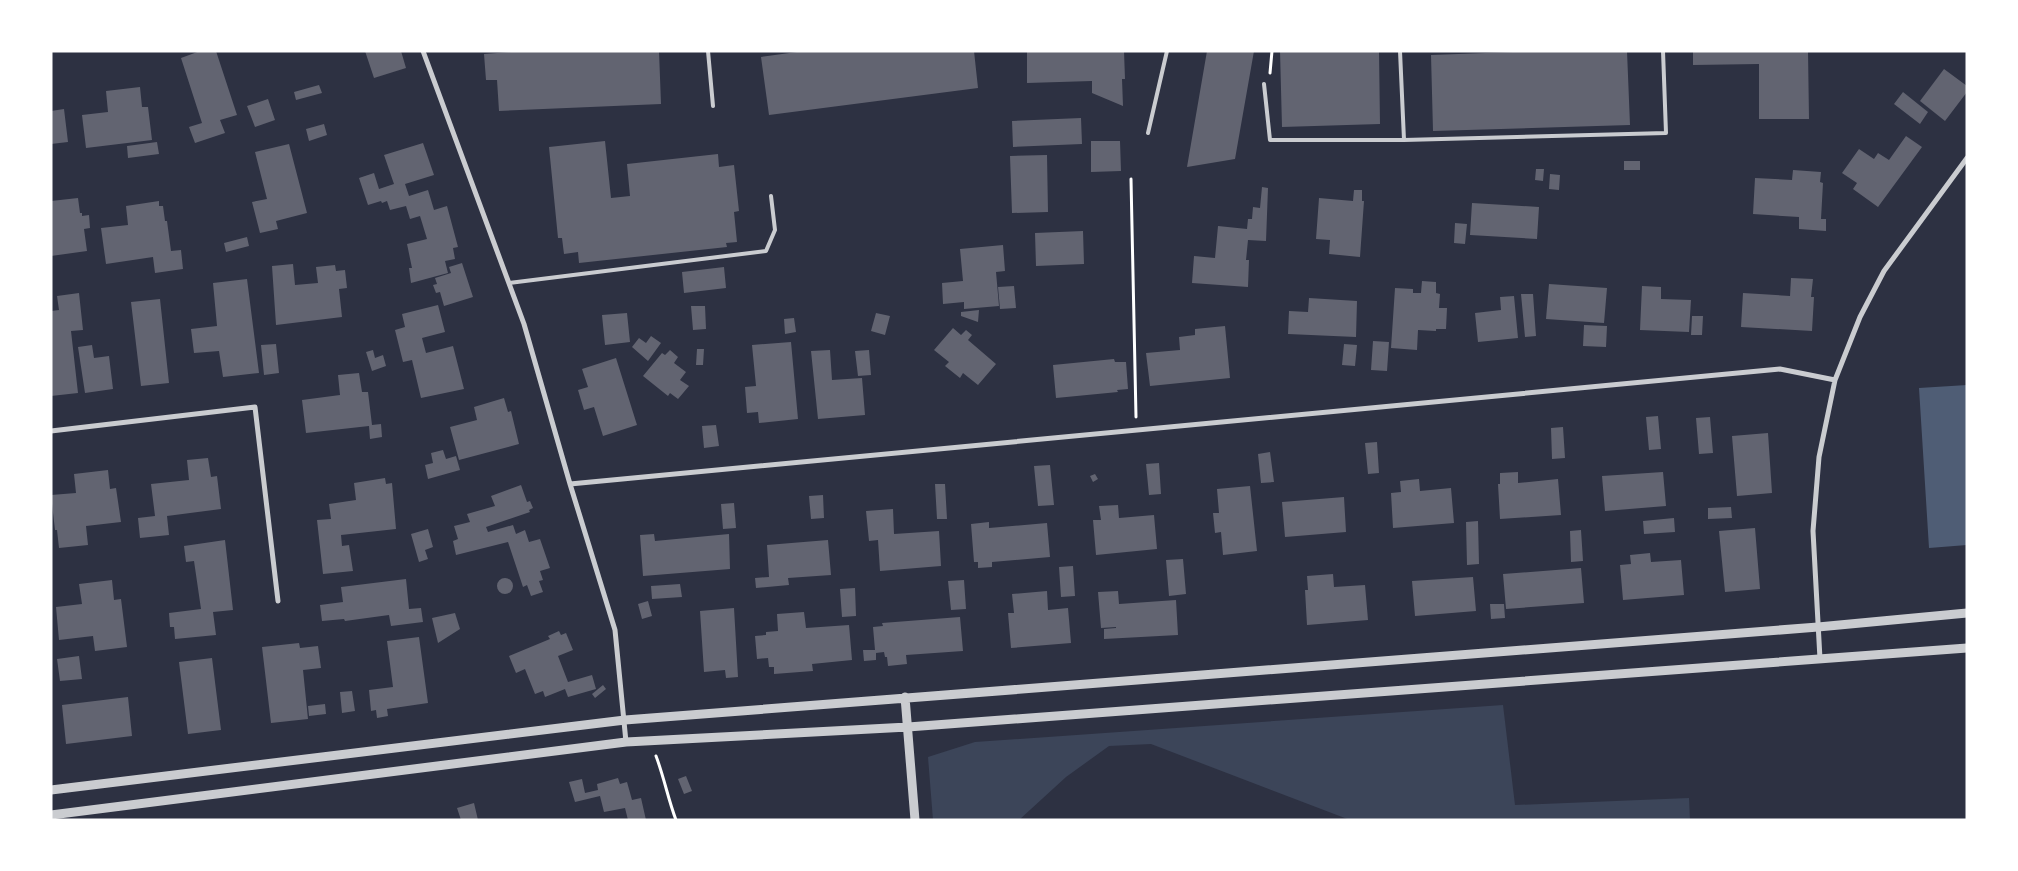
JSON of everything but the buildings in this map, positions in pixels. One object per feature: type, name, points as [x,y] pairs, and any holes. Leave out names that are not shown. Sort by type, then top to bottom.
[{"type":"street","points":[[423,51],[524,324],[570,484],[615,630],[626,742]]},
{"type":"street","points":[[1820,659],[1813,531],[1820,457],[1835,380],[1860,317],[1884,271],[1967,158]]},
{"type":"street","points":[[570,484],[1780,369],[1835,380]]},
{"type":"street","points":[[51,431],[255,406],[278,601]]},
{"type":"street","points":[[51,790],[625,720],[1818,627],[1967,613]]},
{"type":"street","points":[[51,815],[626,742],[908,726],[1967,648]]},
{"type":"street","points":[[905,697],[915,820]]},
{"type":"lane","points":[[708,51],[713,106]]},
{"type":"lane","points":[[1148,133],[1167,51]]},
{"type":"lane","points":[[1400,51],[1404,140]]},
{"type":"lane","points":[[1264,84],[1270,140],[1404,140],[1666,133],[1663,51]]},
{"type":"lane","points":[[509,283],[766,251],[775,230],[771,196]]},
{"type":"path","points":[[1264,84],[1271,71],[1272,51]]},
{"type":"path","points":[[1131,179],[1136,430]]},
{"type":"path","points":[[651,741],[676,820]]},
{"type":"shaded area","points":[[1967,385],[1967,545],[1929,548],[1919,388]]},
{"type":"shaded area","points":[[1503,705],[1515,805],[1689,798],[1690,820],[1350,820],[1151,744],[1109,746],[1066,777],[1019,820],[933,820],[928,757],[975,742]]}]
